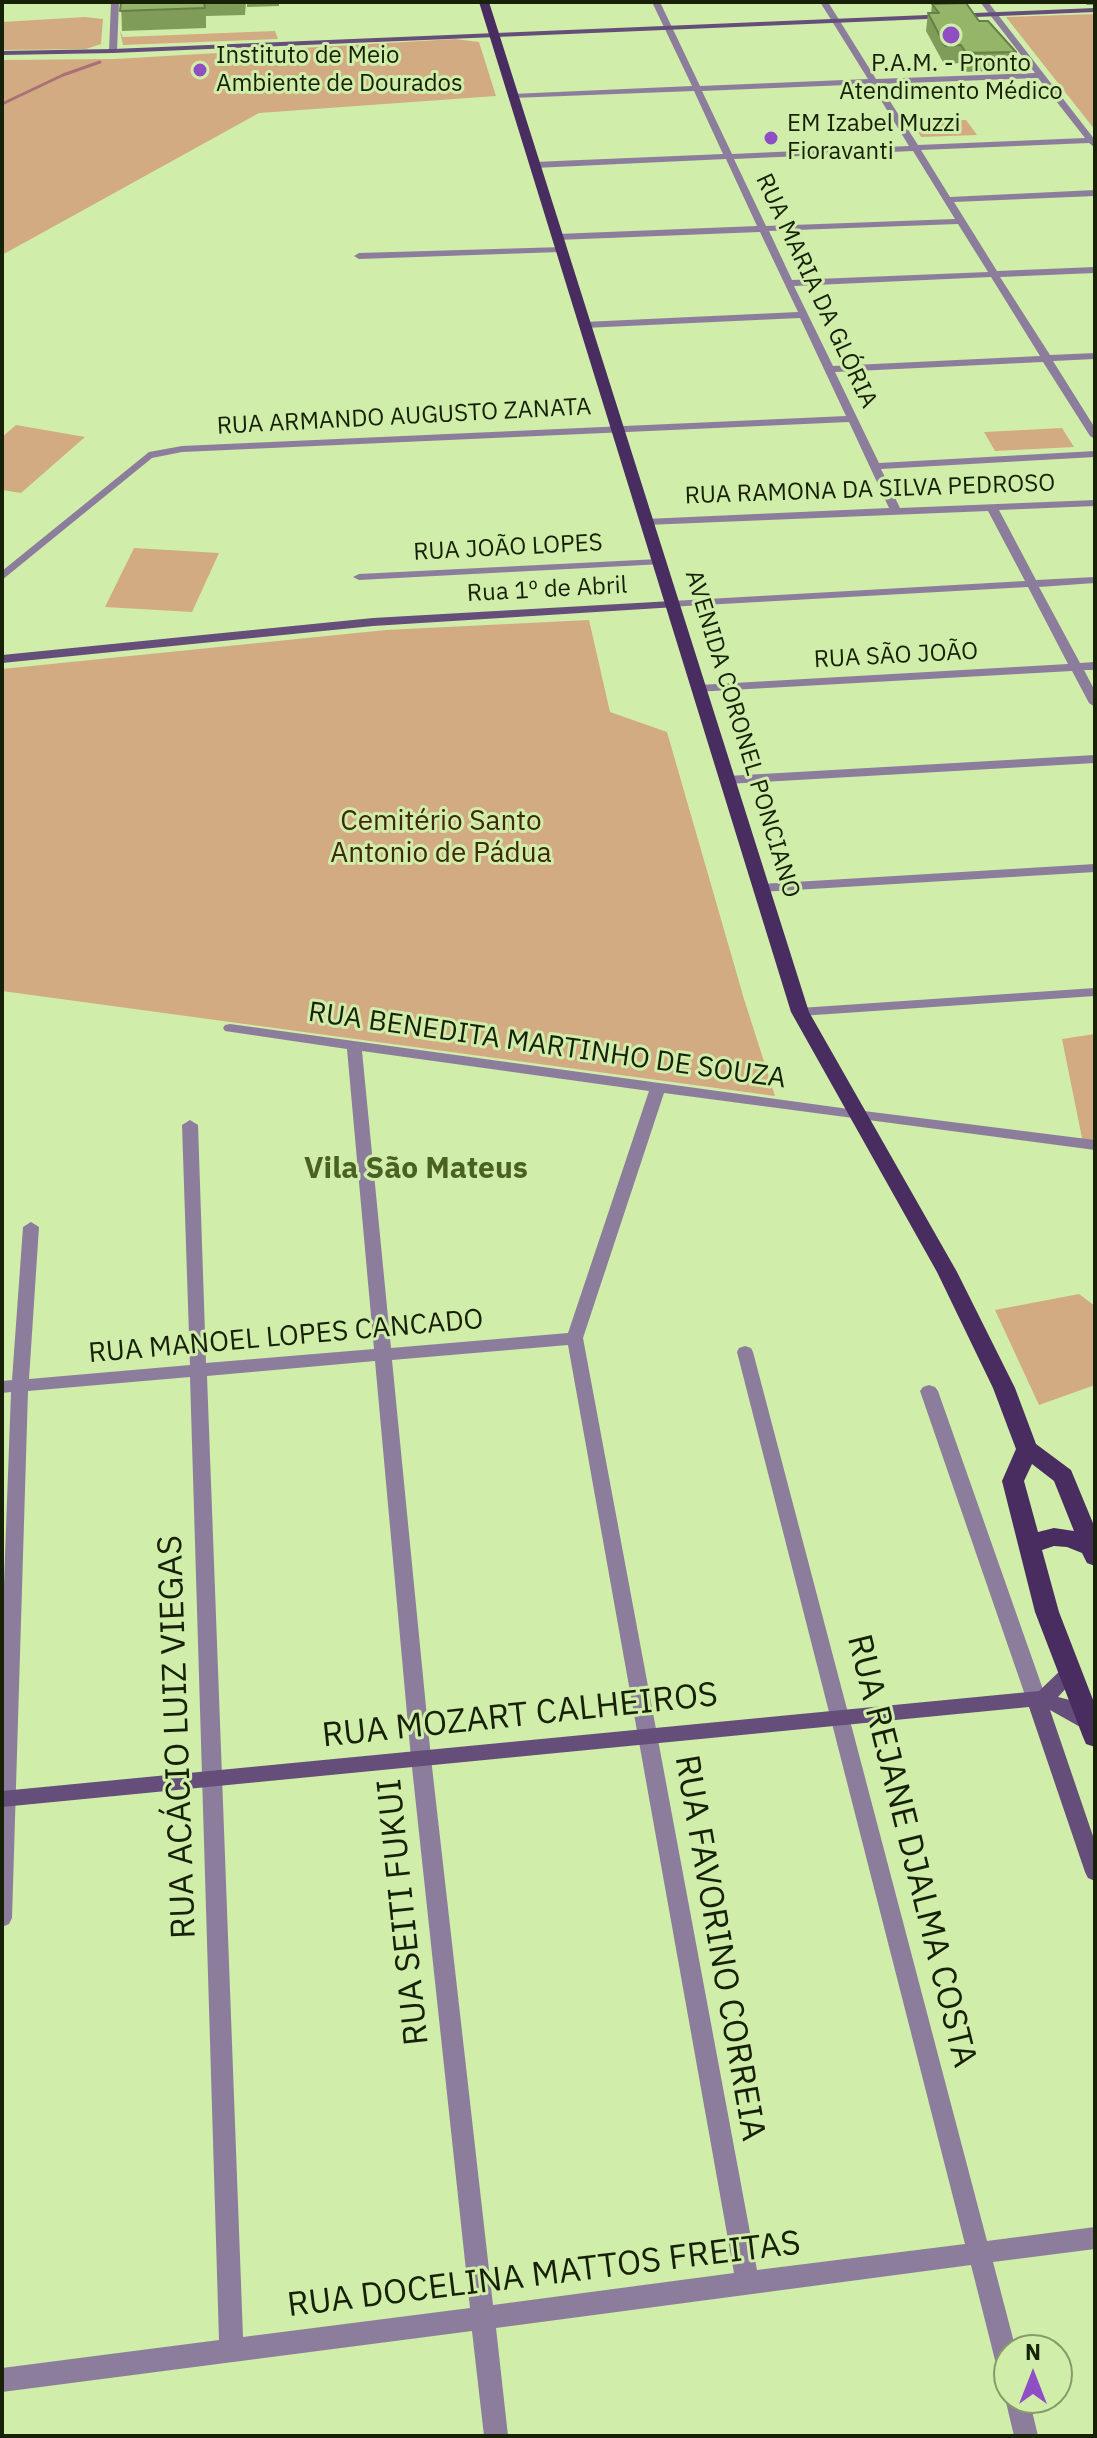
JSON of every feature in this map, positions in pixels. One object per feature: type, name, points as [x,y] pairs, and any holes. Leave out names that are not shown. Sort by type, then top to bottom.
[{"type":"main road","name":"AVENIDA CORONEL PONCIANO","points":[[484,2],[800,1012],[947,1272],[1004,1388],[1027,1449]]},
{"type":"main road","points":[[1092,1729],[1047,1612],[1013,1481],[1027,1449],[1063,1476],[1093,1552]]},
{"type":"main road","points":[[1030,1548],[1037,1541],[1054,1537],[1070,1539],[1093,1552]]},
{"type":"street","points":[[113,51],[115,2]]},
{"type":"street","name":"RUA MARIA DA GLÓRIA","points":[[656,2],[896,511]]},
{"type":"street","points":[[824,2],[1095,436]]},
{"type":"street","points":[[984,2],[1093,143]]},
{"type":"street","points":[[2,53],[1095,10]]},
{"type":"street","points":[[512,96],[1041,75]]},
{"type":"street","points":[[534,165],[1093,143]]},
{"type":"street","points":[[947,200],[1095,193]]},
{"type":"street","points":[[359,256],[762,228],[960,221]]},
{"type":"street","points":[[788,283],[1095,270]]},
{"type":"street","points":[[584,325],[803,315]]},
{"type":"street","points":[[829,369],[1095,356]]},
{"type":"street","name":"RUA ARMANDO AUGUSTO ZANATA","points":[[2,577],[149,455],[182,449],[852,419]]},
{"type":"street","points":[[874,466],[1095,454]]},
{"type":"street","name":"RUA RAMONA DA SILVA PEDROSO","points":[[646,522],[1095,503]]},
{"type":"street","points":[[992,508],[1095,703]]},
{"type":"street","name":"RUA JOÃO LOPES","points":[[359,577],[659,562]]},
{"type":"street","name":"Rua 1º de Abril","points":[[2,659],[373,622],[1095,580]]},
{"type":"street","name":"RUA SÃO JOÃO","points":[[699,689],[1095,666]]},
{"type":"street","points":[[727,780],[1095,759]]},
{"type":"street","points":[[761,888],[1095,868]]},
{"type":"street","points":[[800,1012],[1095,992]]},
{"type":"street","name":"RUA BENEDITA MARTINHO DE SOUZA","points":[[230,1028],[1095,1145]]},
{"type":"street","name":"RUA SEITI FUKUI","points":[[354,1045],[421,1758],[496,2436]]},
{"type":"street","name":"RUA FAVORINO CORREIA","points":[[658,1088],[578,1330],[748,2285]]},
{"type":"street","name":"RUA ACÁCIO LUIZ VIEGAS","points":[[190,1125],[231,2348]]},
{"type":"street","points":[[2,1918],[11,1387],[31,1227]]},
{"type":"street","name":"RUA MANOEL LOPES CANCADO","points":[[11,1387],[382,1355],[578,1330]]},
{"type":"street","name":"RUA REJANE DJALMA COSTA","points":[[745,1352],[1000,2334]]},
{"type":"street","points":[[929,1391],[1040,1698],[1095,1872]]},
{"type":"street","points":[[1040,1698],[1071,1672]]},
{"type":"street","points":[[1040,1698],[1092,1729]]},
{"type":"street","name":"RUA MOZART CALHEIROS","points":[[4,1798],[1040,1698]]},
{"type":"street","name":"RUA DOCELINA MATTOS FREITAS","points":[[2,2380],[1095,2238]]},
{"type":"street","points":[[1021,2414],[1026,2436]]},
{"type":"green space","points":[[1095,14],[1095,130],[1006,17]]},
{"type":"green space","points":[[85,17],[103,19],[101,44],[86,49],[2,50],[2,22]]},
{"type":"green space","points":[[120,31],[123,37],[275,31],[278,39],[123,45]]},
{"type":"green space","points":[[455,39],[479,42],[496,96],[259,113],[2,255],[2,60],[115,59]]},
{"type":"green space","points":[[966,120],[977,135],[921,137],[912,122]]},
{"type":"green space","points":[[16,425],[85,437],[21,493],[2,490],[2,437]]},
{"type":"green space","points":[[1062,428],[1074,447],[995,451],[984,432]]},
{"type":"green space","points":[[134,548],[219,553],[192,612],[105,607]]},
{"type":"green space","name":"Cemitério Santo Antonio de Pádua","points":[[589,620],[610,712],[667,732],[775,1096],[2,991],[2,669],[386,630]]},
{"type":"green space","points":[[1095,1034],[1095,1145],[1083,1143],[1062,1039]]},
{"type":"green space","points":[[1079,1294],[1095,1306],[1095,1385],[1039,1405],[995,1310]]},
{"type":"building","points":[[121,2],[204,2],[205,8],[120,11]]},
{"type":"building","points":[[966,3],[979,21],[988,21],[1016,52],[966,53],[961,45],[945,46],[928,13],[939,13],[932,4]]},
{"type":"waterway","points":[[2,104],[63,75],[100,62]]},
{"type":"place","name":"P.A.M. - Pronto Atendimento Médico","points":[[951,35]]},
{"type":"place","name":"Instituto de Meio Ambiente de Dourados","points":[[200,70]]},
{"type":"place","name":"EM Izabel Muzzi Fioravanti","points":[[771,138]]},
{"type":"district","name":"Vila São Mateus","points":[[416,1169]]}]
